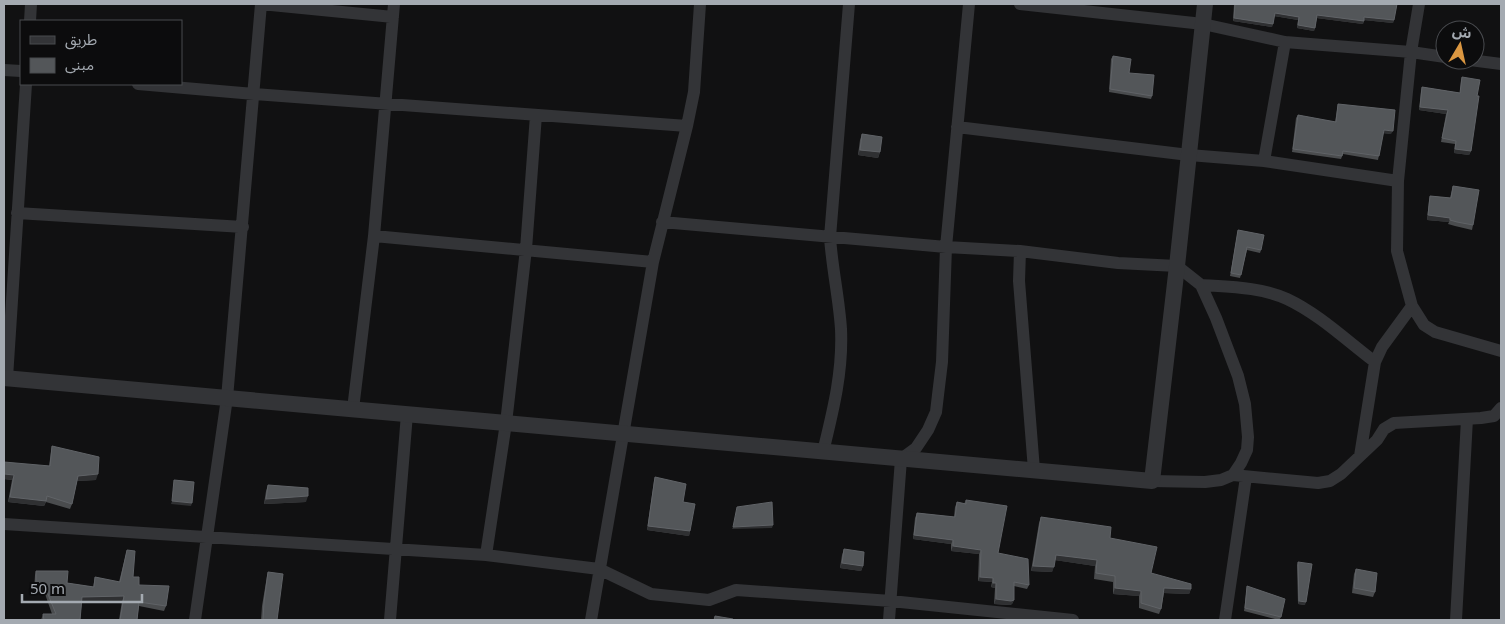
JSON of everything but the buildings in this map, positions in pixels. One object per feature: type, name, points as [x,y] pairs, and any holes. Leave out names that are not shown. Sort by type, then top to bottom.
[{"type":"street","points":[[30,20],[31,4]]},
{"type":"street","points":[[195,620],[228,398],[261,4],[394,10],[374,236],[353,409]]},
{"type":"street","points":[[591,620],[653,262],[694,92],[700,4]]},
{"type":"street","points":[[823,452],[839,384],[841,352],[839,308],[831,260],[830,237],[849,4]]},
{"type":"street","points":[[889,620],[901,459],[916,448],[928,430],[936,412],[942,362],[946,247],[969,4]]},
{"type":"street","points":[[1020,4],[1051,5],[1203,24],[1284,42],[1435,56]]},
{"type":"street","points":[[1152,481],[1178,266],[1205,4]]},
{"type":"street","points":[[1419,4],[1411,52],[1398,181],[1397,251],[1412,306],[1424,325],[1435,332],[1501,351]]},
{"type":"street","points":[[1264,161],[1284,42]]},
{"type":"street","points":[[1485,62],[1501,64]]},
{"type":"street","points":[[4,70],[20,71]]},
{"type":"street","points":[[26,85],[6,378],[1152,481],[1205,482],[1240,476],[1318,483],[1330,481],[1341,474],[1377,440],[1384,430],[1394,423],[1494,416],[1501,408]]},
{"type":"street","points":[[150,85],[687,126]]},
{"type":"street","points":[[486,555],[506,423],[526,249],[536,115]]},
{"type":"street","points":[[957,127],[1189,155],[1264,161],[1398,181]]},
{"type":"street","points":[[17,213],[243,227]]},
{"type":"street","points":[[662,222],[946,247],[1020,251],[1118,263],[1178,266],[1201,285],[1238,376],[1245,404],[1248,437],[1247,450],[1240,476],[1225,620]]},
{"type":"street","points":[[374,236],[653,262]]},
{"type":"street","points":[[1020,251],[1019,281],[1034,470]]},
{"type":"street","points":[[1201,285],[1266,292],[1287,299],[1375,362]]},
{"type":"street","points":[[1360,456],[1375,362],[1382,346],[1412,306]]},
{"type":"street","points":[[390,620],[406,414]]},
{"type":"street","points":[[1456,620],[1467,419]]},
{"type":"street","points":[[4,524],[486,555],[599,569],[651,594],[709,600],[736,590],[891,601],[1073,620]]}]
